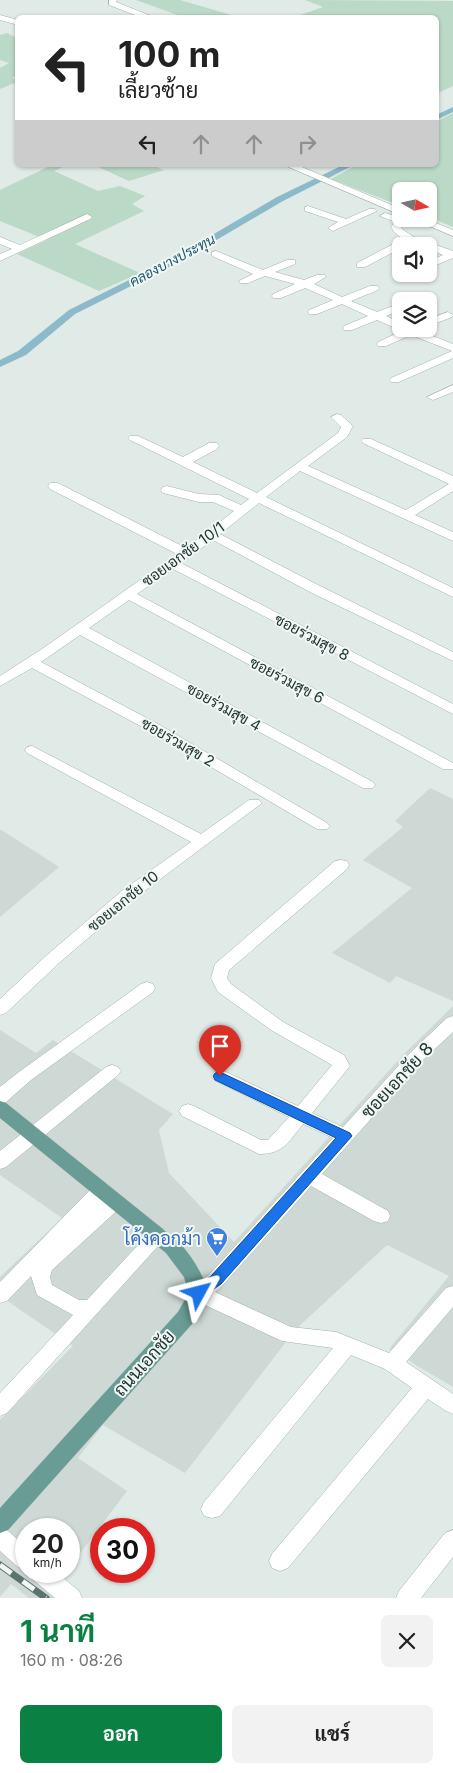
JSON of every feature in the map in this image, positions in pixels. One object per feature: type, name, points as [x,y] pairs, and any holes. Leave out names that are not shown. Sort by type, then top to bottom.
[{"type":"main road","points":[[0,1108],[158,1235],[186,1261],[196,1281],[199,1293]]},
{"type":"main road","name":"ถนนเอกชัย","points":[[0,1523],[186,1318],[199,1293]]},
{"type":"street","points":[[113,0],[112,3],[144,15]]},
{"type":"street","points":[[0,17],[15,22]]},
{"type":"street","points":[[292,167],[392,208]]},
{"type":"street","points":[[349,202],[402,221],[396,227],[398,231],[408,237]]},
{"type":"street","points":[[308,209],[346,222]]},
{"type":"street","points":[[333,228],[372,211]]},
{"type":"street","points":[[0,258],[87,217]]},
{"type":"street","points":[[438,227],[453,233]]},
{"type":"street","points":[[0,240],[19,248]]},
{"type":"street","points":[[361,265],[392,248]]},
{"type":"street","points":[[437,249],[451,254]]},
{"type":"street","points":[[216,254],[263,274],[280,276],[305,284],[392,322]]},
{"type":"street","points":[[437,261],[451,254]]},
{"type":"street","points":[[244,282],[291,262]]},
{"type":"street","points":[[277,296],[322,277]]},
{"type":"street","points":[[313,312],[374,288]]},
{"type":"street","points":[[348,328],[392,310]]},
{"type":"street","points":[[437,319],[448,314]]},
{"type":"street","points":[[382,344],[395,337]]},
{"type":"street","points":[[426,337],[452,349]]},
{"type":"street","points":[[395,380],[452,349]]},
{"type":"street","points":[[433,397],[453,388]]},
{"type":"street","name":"ซอยเอกชัย 10/1","points":[[0,682],[80,629],[212,535],[299,466],[345,433],[347,426],[337,417]]},
{"type":"street","points":[[134,438],[453,593]]},
{"type":"street","points":[[367,442],[453,482]]},
{"type":"street","points":[[184,462],[213,446]]},
{"type":"street","points":[[299,466],[453,537]]},
{"type":"street","points":[[54,486],[186,553]]},
{"type":"street","points":[[407,515],[453,486]]},
{"type":"street","points":[[167,490],[199,498],[215,498],[243,510]]},
{"type":"street","points":[[212,535],[314,589],[453,657]]},
{"type":"street","name":"ซอยร่วมสุข 8","points":[[171,563],[453,710]]},
{"type":"street","name":"ซอยร่วมสุข 6","points":[[127,594],[448,766]]},
{"type":"street","name":"ซอยร่วมสุข 4","points":[[80,629],[368,785]]},
{"type":"street","name":"ซอยร่วมสุข 2","points":[[32,662],[152,727],[322,826]]},
{"type":"street","points":[[32,750],[201,841]]},
{"type":"street","name":"ซอยเอกชัย 10","points":[[0,1009],[53,959],[122,901],[254,803]]},
{"type":"street","points":[[188,1111],[259,1147],[271,1147],[276,1144],[341,1066],[341,1062],[321,1048],[277,1026],[224,988],[220,978],[221,968],[341,865]]},
{"type":"street","points":[[0,1097],[25,1076],[147,988]]},
{"type":"street","name":"ซอยเอกชัย 8","points":[[199,1293],[216,1280],[417,1056],[453,1022]]},
{"type":"street","points":[[0,1162],[32,1133],[68,1108],[112,1072]]},
{"type":"street","points":[[220,1076],[345,1136]]},
{"type":"street","points":[[309,1176],[381,1216]]},
{"type":"street","points":[[0,1295],[108,1196]]},
{"type":"street","points":[[92,1308],[76,1308],[44,1290],[40,1277],[44,1266],[108,1196]]},
{"type":"street","points":[[0,1407],[158,1235]]},
{"type":"street","points":[[199,1293],[289,1334],[336,1340],[392,1363],[453,1405]]},
{"type":"street","points":[[392,1363],[453,1294]]},
{"type":"street","points":[[212,1509],[348,1344]]},
{"type":"street","points":[[280,1560],[425,1387]]},
{"type":"street","points":[[0,1538],[15,1551]]},
{"type":"street","points":[[407,1598],[453,1540]]},
{"type":"street","points":[[54,1583],[71,1598]]},
{"type":"shaded area","points":[[430,788],[453,799],[453,1001],[396,976],[390,983],[332,953],[412,888],[363,860],[403,827],[395,821]]},
{"type":"shaded area","points":[[0,829],[59,867],[0,917]]},
{"type":"shaded area","points":[[453,1006],[453,1387],[389,1349],[449,1276],[387,1245],[296,1329],[185,1473],[103,1425],[78,1458],[127,1491],[107,1518],[90,1518],[90,1540],[80,1553],[80,1518],[15,1518],[15,1583],[56,1583],[50,1590],[57,1598],[29,1598],[11,1584],[0,1597],[0,1420],[73,1346],[0,1296],[0,1277],[62,1218],[0,1175],[0,1030],[36,1053],[53,1040],[173,1114],[159,1130],[169,1173],[234,1242],[404,1054]]},
{"type":"green space","points":[[136,0],[180,0],[231,15],[177,15]]},
{"type":"green space","points":[[305,0],[453,1],[453,86],[439,93],[439,15],[301,15],[323,7]]},
{"type":"green space","points":[[7,33],[15,37],[15,76],[12,78],[15,79],[15,83],[0,89],[0,68],[9,63],[0,60],[0,35]]},
{"type":"green space","points":[[453,113],[453,227],[438,221],[438,182],[392,182],[392,203],[331,179],[352,167],[439,167],[439,120]]},
{"type":"green space","points":[[48,167],[63,167],[54,171],[98,191],[120,186],[145,196],[132,204],[144,211],[75,244],[140,273],[99,291],[17,254],[47,240],[0,221],[0,190]]},
{"type":"green space","points":[[98,167],[157,167],[164,170],[129,181]]},
{"type":"waterway","name":"คลองบางประทุน","points":[[439,116],[453,109]]},
{"type":"waterway","name":"คลองบางประทุน","points":[[0,364],[22,353],[72,312],[176,260],[280,199],[346,167]]},
{"type":"railway","points":[[0,1565],[46,1598]]},
{"type":"place","name":"โค้งคอกม้า","points":[[217,1257]]},
{"type":"route","points":[[199,1293],[216,1280],[345,1136],[220,1076]]}]
